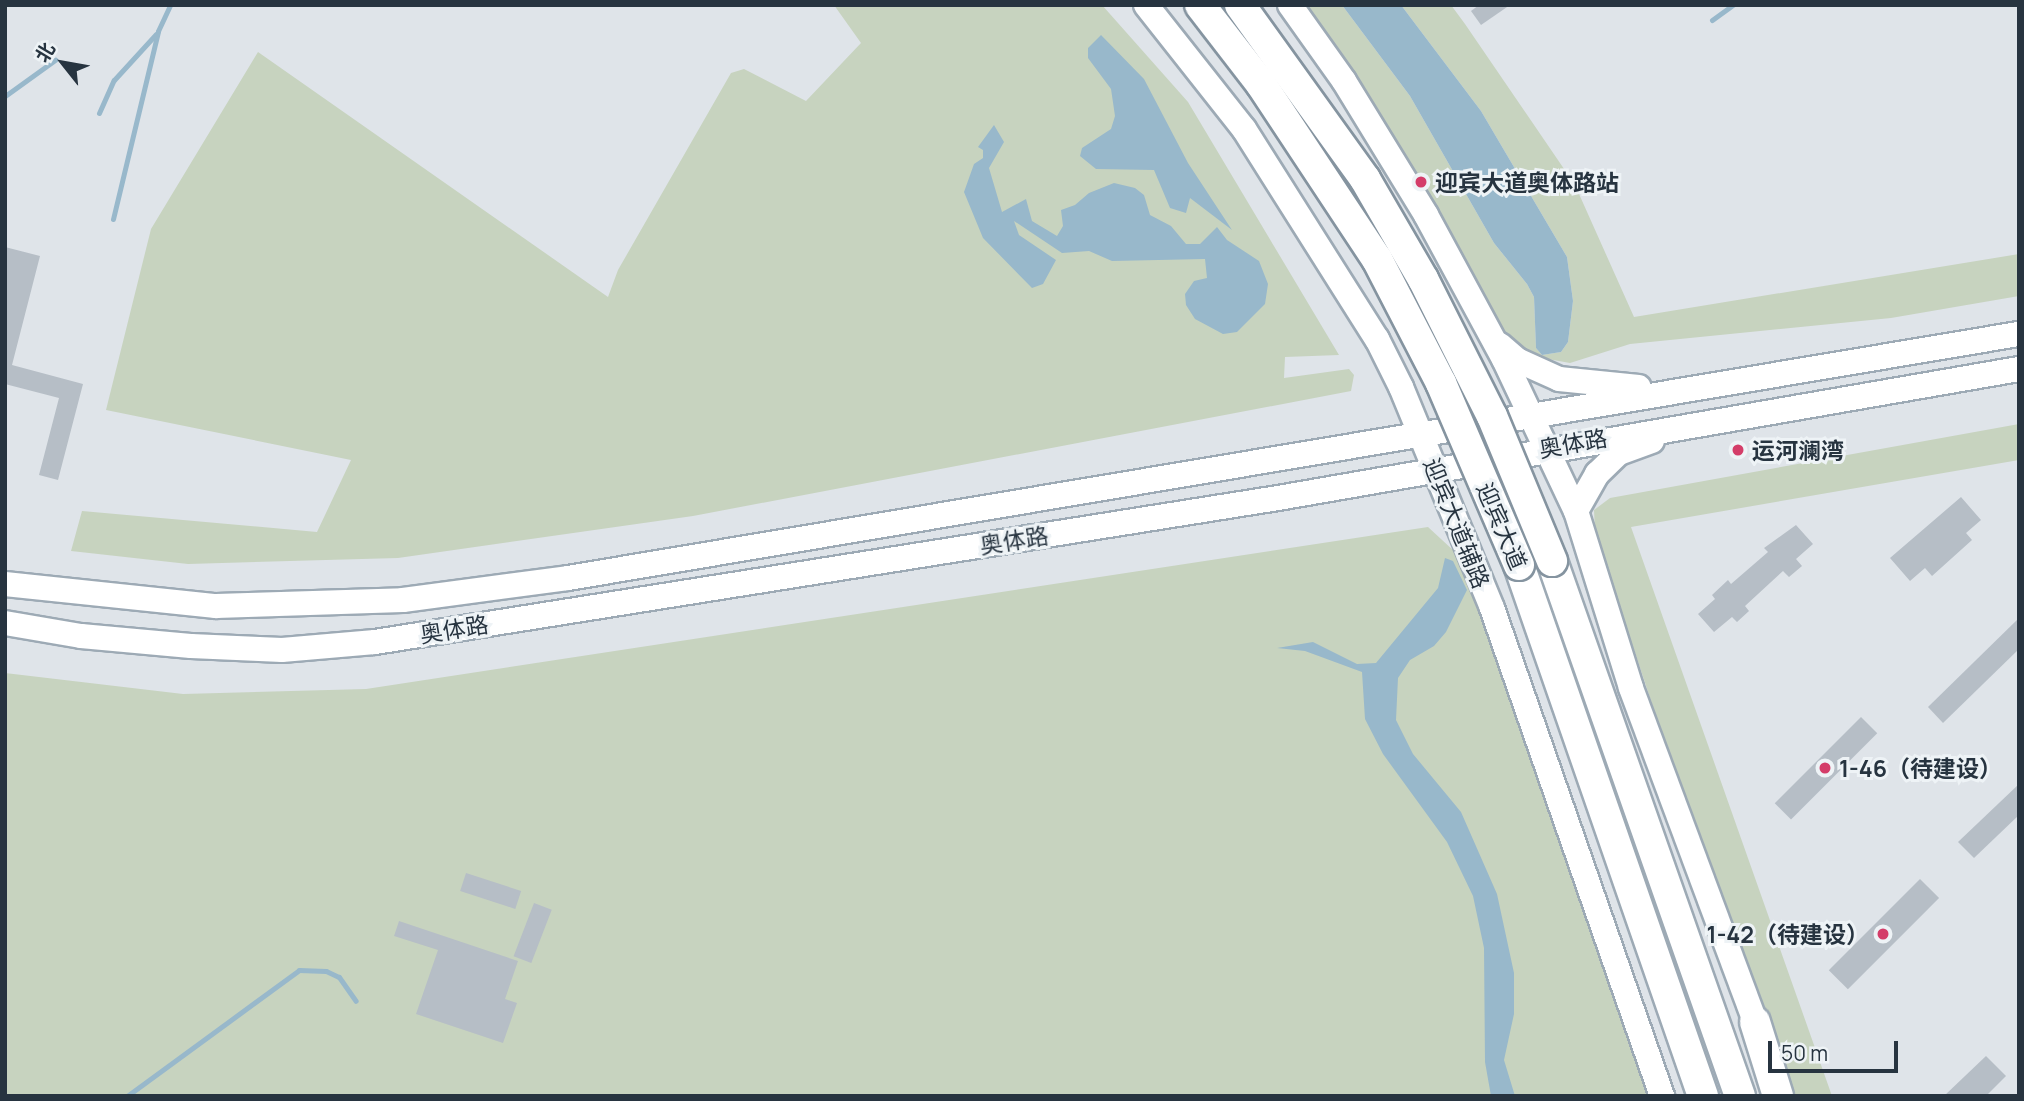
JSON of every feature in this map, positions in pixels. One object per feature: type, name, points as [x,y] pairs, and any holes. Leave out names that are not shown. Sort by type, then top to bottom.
[{"type":"highway","name":"迎宾大道","points":[[1200,5],[1261,84],[1377,259],[1441,383],[1519,565],[1703,1096]]},
{"type":"highway","name":"迎宾大道","points":[[1240,5],[1364,179],[1423,279],[1492,416],[1552,561],[1740,1096]]},
{"type":"highway","points":[[1755,1022],[1778,1096]]},
{"type":"main road","name":"迎宾大道辅路","points":[[1146,5],[1244,129],[1377,339],[1421,435],[1492,608],[1662,1096]]},
{"type":"main road","points":[[1290,5],[1344,81],[1494,339],[1576,511],[1631,688],[1785,1096]]},
{"type":"main road","name":"奥体路","points":[[5,584],[100,598],[216,606],[403,600],[568,578],[2019,334]]},
{"type":"main road","points":[[1494,339],[1517,360],[1559,379],[1607,386],[1706,387]]},
{"type":"main road","name":"奥体路","points":[[5,623],[81,636],[191,646],[282,650],[375,642],[1269,499],[1434,467],[2019,369]]},
{"type":"main road","points":[[1576,511],[1597,474],[1619,453],[1713,419]]},
{"type":"green space","points":[[834,5],[1102,5],[1188,102],[1339,355],[1285,357],[1284,378],[1349,369],[1354,375],[1351,391],[693,516],[398,558],[188,564],[71,551],[82,511],[317,532],[351,460],[106,410],[151,229],[258,52],[608,297],[618,270],[731,73],[744,69],[806,101],[861,43]]},
{"type":"green space","points":[[1280,5],[1342,5],[1410,96],[1494,243],[1527,284],[1534,297],[1536,348],[1542,355],[1561,352],[1568,342],[1573,301],[1567,257],[1481,111],[1401,5],[1451,5],[1575,185],[1634,317],[2019,254],[2019,296],[1891,318],[1630,344],[1570,363],[1531,356],[1489,327],[1448,255]]},
{"type":"green space","points":[[2019,424],[2019,460],[1631,527],[1832,1096],[1782,1096],[1595,532],[1594,510],[1610,498]]},
{"type":"green space","points":[[1428,527],[1493,587],[1669,1096],[5,1096],[5,673],[183,694],[366,689]]},
{"type":"water","points":[[1342,5],[1401,5],[1481,111],[1567,257],[1573,301],[1568,342],[1561,352],[1542,355],[1536,348],[1534,297],[1527,284],[1494,243],[1410,96]]},
{"type":"water","points":[[1101,35],[1144,79],[1188,163],[1232,230],[1190,198],[1186,213],[1170,208],[1154,170],[1096,169],[1080,156],[1082,148],[1111,129],[1115,116],[1111,89],[1088,58],[1088,48]]},
{"type":"water","points":[[994,125],[1004,142],[989,168],[1002,212],[1026,199],[1032,221],[1057,236],[1063,226],[1061,210],[1075,205],[1089,193],[1114,183],[1135,188],[1144,195],[1150,215],[1171,226],[1186,244],[1200,244],[1217,227],[1227,240],[1259,261],[1268,284],[1265,304],[1237,332],[1223,334],[1195,319],[1186,305],[1185,294],[1194,281],[1207,278],[1205,259],[1112,261],[1089,251],[1062,253],[1014,221],[1019,235],[1056,260],[1043,284],[1032,288],[983,238],[964,192],[974,164],[983,158],[983,150],[978,147]]},
{"type":"water","points":[[1445,558],[1453,561],[1467,590],[1446,632],[1434,646],[1410,660],[1398,678],[1396,720],[1413,754],[1461,812],[1497,894],[1514,973],[1514,1014],[1504,1060],[1515,1096],[1491,1096],[1485,1062],[1484,948],[1473,896],[1447,842],[1383,754],[1365,719],[1362,672],[1305,651],[1277,648],[1313,642],[1357,664],[1376,663],[1438,588]]},
{"type":"building","points":[[1479,5],[1510,5],[1481,25],[1471,11]]},
{"type":"building","points":[[5,247],[40,256],[12,365],[83,384],[58,480],[39,475],[59,398],[5,384]]},
{"type":"building","points":[[1961,497],[1981,520],[1966,533],[1972,540],[1932,576],[1925,568],[1910,581],[1890,558]]},
{"type":"building","points":[[1796,525],[1813,544],[1796,559],[1802,566],[1789,577],[1783,571],[1745,606],[1749,611],[1737,622],[1732,617],[1714,632],[1698,614],[1715,599],[1712,595],[1728,580],[1731,584],[1768,552],[1764,548]]},
{"type":"building","points":[[2019,618],[2019,649],[1943,723],[1928,707]]},
{"type":"building","name":"1-46（待建设）","points":[[1861,717],[1877,733],[1791,820],[1775,803]]},
{"type":"building","points":[[2019,784],[2019,815],[1974,858],[1958,842]]},
{"type":"building","points":[[466,873],[521,891],[515,909],[460,891]]},
{"type":"building","name":"1-42（待建设）","points":[[1920,879],[1939,898],[1848,989],[1829,970]]},
{"type":"building","points":[[534,903],[552,910],[531,963],[514,956]]},
{"type":"building","points":[[399,921],[518,961],[505,999],[517,1003],[503,1043],[416,1014],[438,950],[394,936]]},
{"type":"building","points":[[1986,1056],[2006,1076],[1986,1096],[1944,1096]]},
{"type":"waterway","points":[[113,219],[158,31],[170,5]]},
{"type":"waterway","points":[[1712,20],[1733,5]]},
{"type":"waterway","points":[[99,113],[114,80],[156,34]]},
{"type":"waterway","points":[[5,96],[55,60]]},
{"type":"waterway","points":[[127,1096],[299,970],[326,971],[339,977],[356,1001]]},
{"type":"place","name":"迎宾大道奥体路站","points":[[1421,182]]},
{"type":"place","name":"运河澜湾","points":[[1738,450]]},
{"type":"place","name":"1-46（待建设）","points":[[1825,768]]},
{"type":"place","name":"1-42（待建设）","points":[[1883,934]]}]
